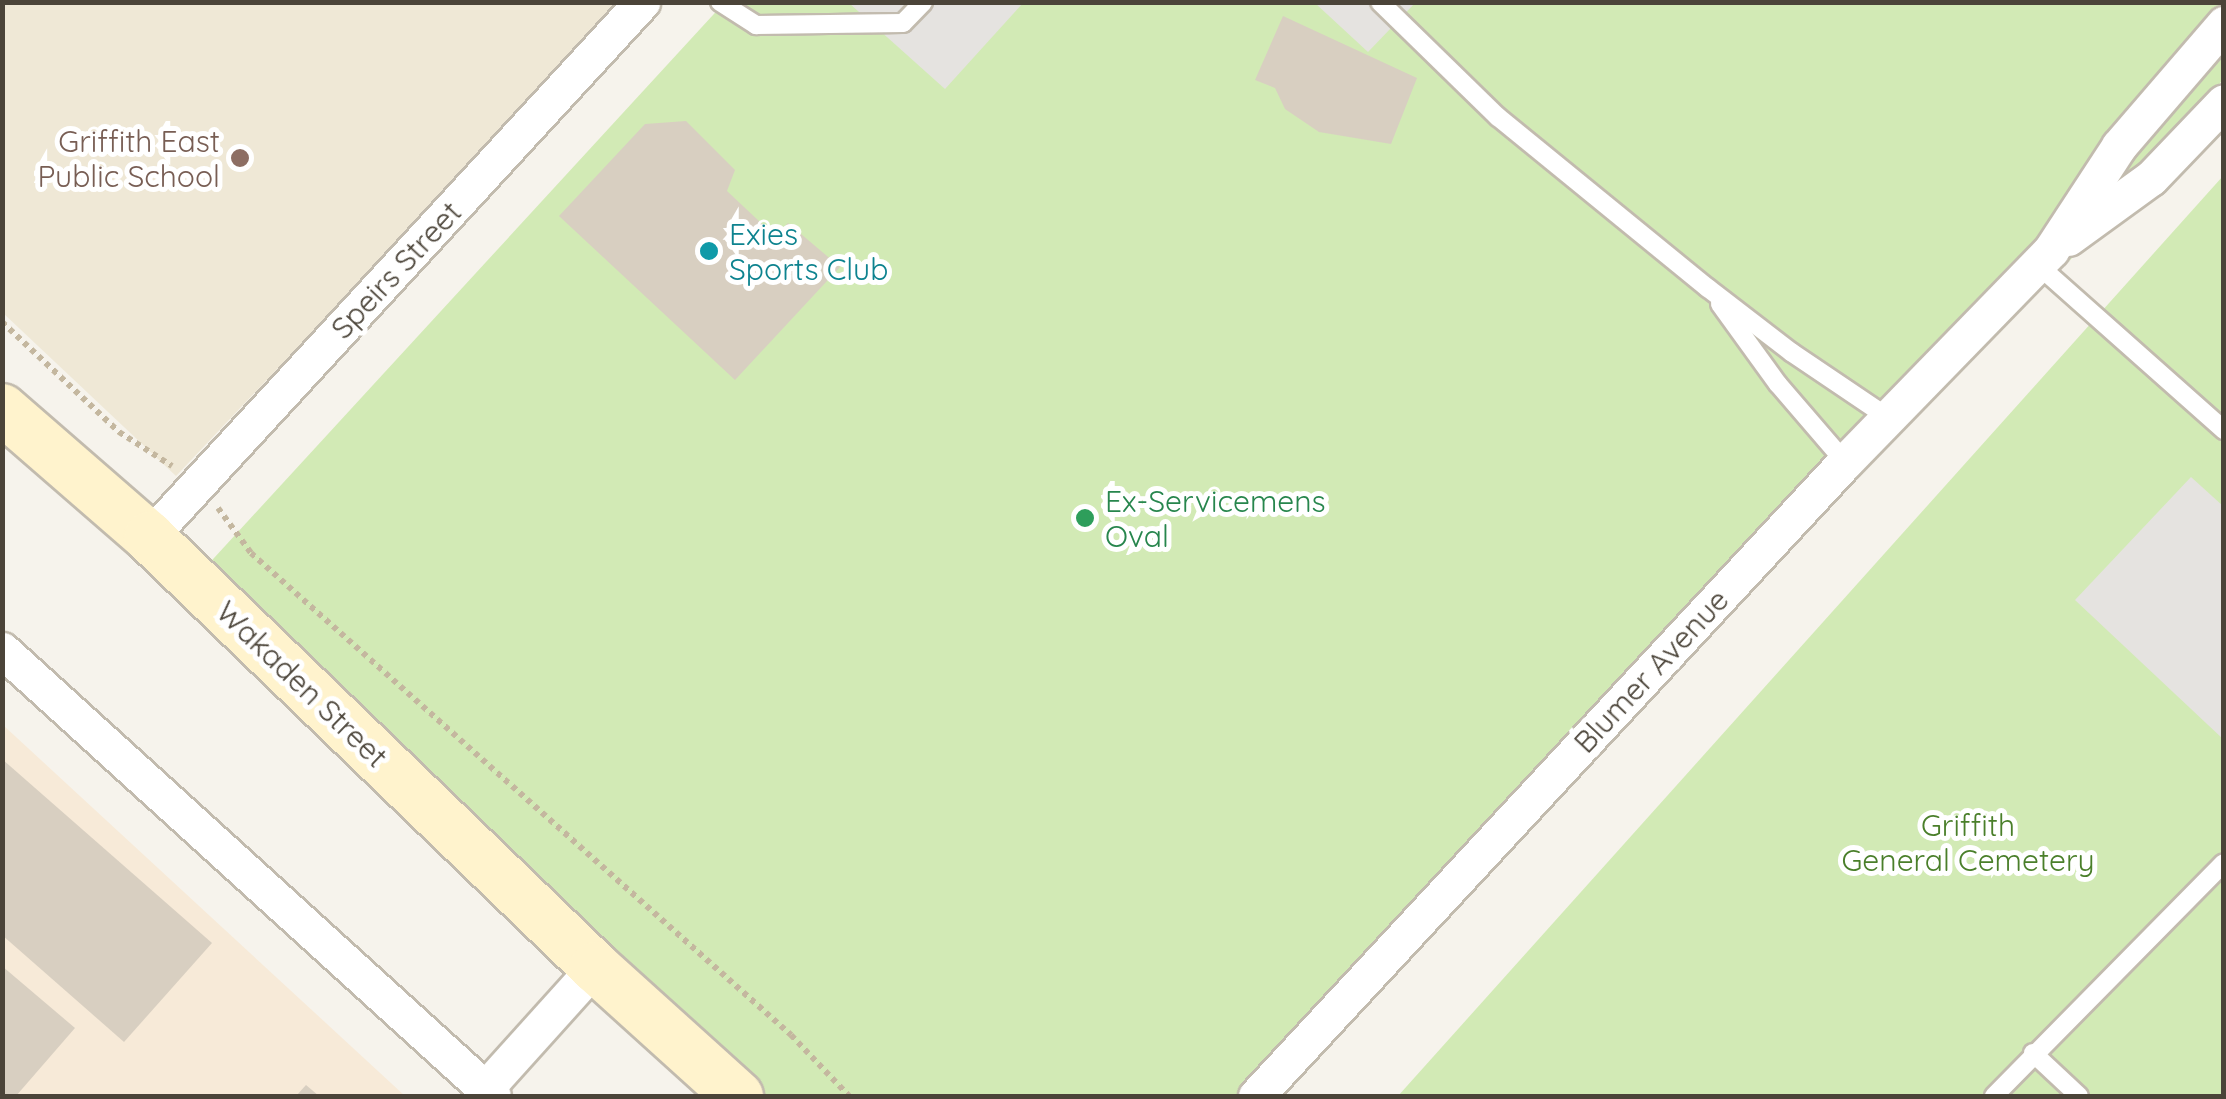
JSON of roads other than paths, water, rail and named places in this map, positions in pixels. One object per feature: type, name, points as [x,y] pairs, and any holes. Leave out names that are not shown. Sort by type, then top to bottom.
[{"type":"main road","name":"Wakaden Street","points":[[2,409],[150,537],[595,967],[738,1096]]},
{"type":"street","name":"Speirs Street","points":[[150,537],[642,2]]},
{"type":"street","name":"Blumer Avenue","points":[[2044,257],[2118,146],[2224,24]]},
{"type":"street","name":"Blumer Avenue","points":[[1256,1096],[1845,462],[2044,257],[2151,178],[2224,102]]},
{"type":"street","points":[[2,650],[489,1093],[595,967]]},
{"type":"lane","points":[[720,2],[756,24],[903,23],[922,2]]},
{"type":"lane","points":[[1380,2],[1498,117],[1708,288],[1889,418]]},
{"type":"lane","points":[[2044,257],[2224,430]]},
{"type":"lane","points":[[1708,288],[1778,384],[1845,462]]},
{"type":"lane","points":[[1994,1096],[2224,863]]},
{"type":"lane","points":[[2033,1053],[2079,1096]]},
{"type":"place","name":"Griffith East Public School","points":[[240,158]]},
{"type":"place","name":"Exies Sports Club","points":[[709,251]]},
{"type":"place","name":"Ex-Servicemens Oval","points":[[1085,518]]},
{"type":"park label","name":"Griffith General Cemetery","points":[[1968,842]]}]
